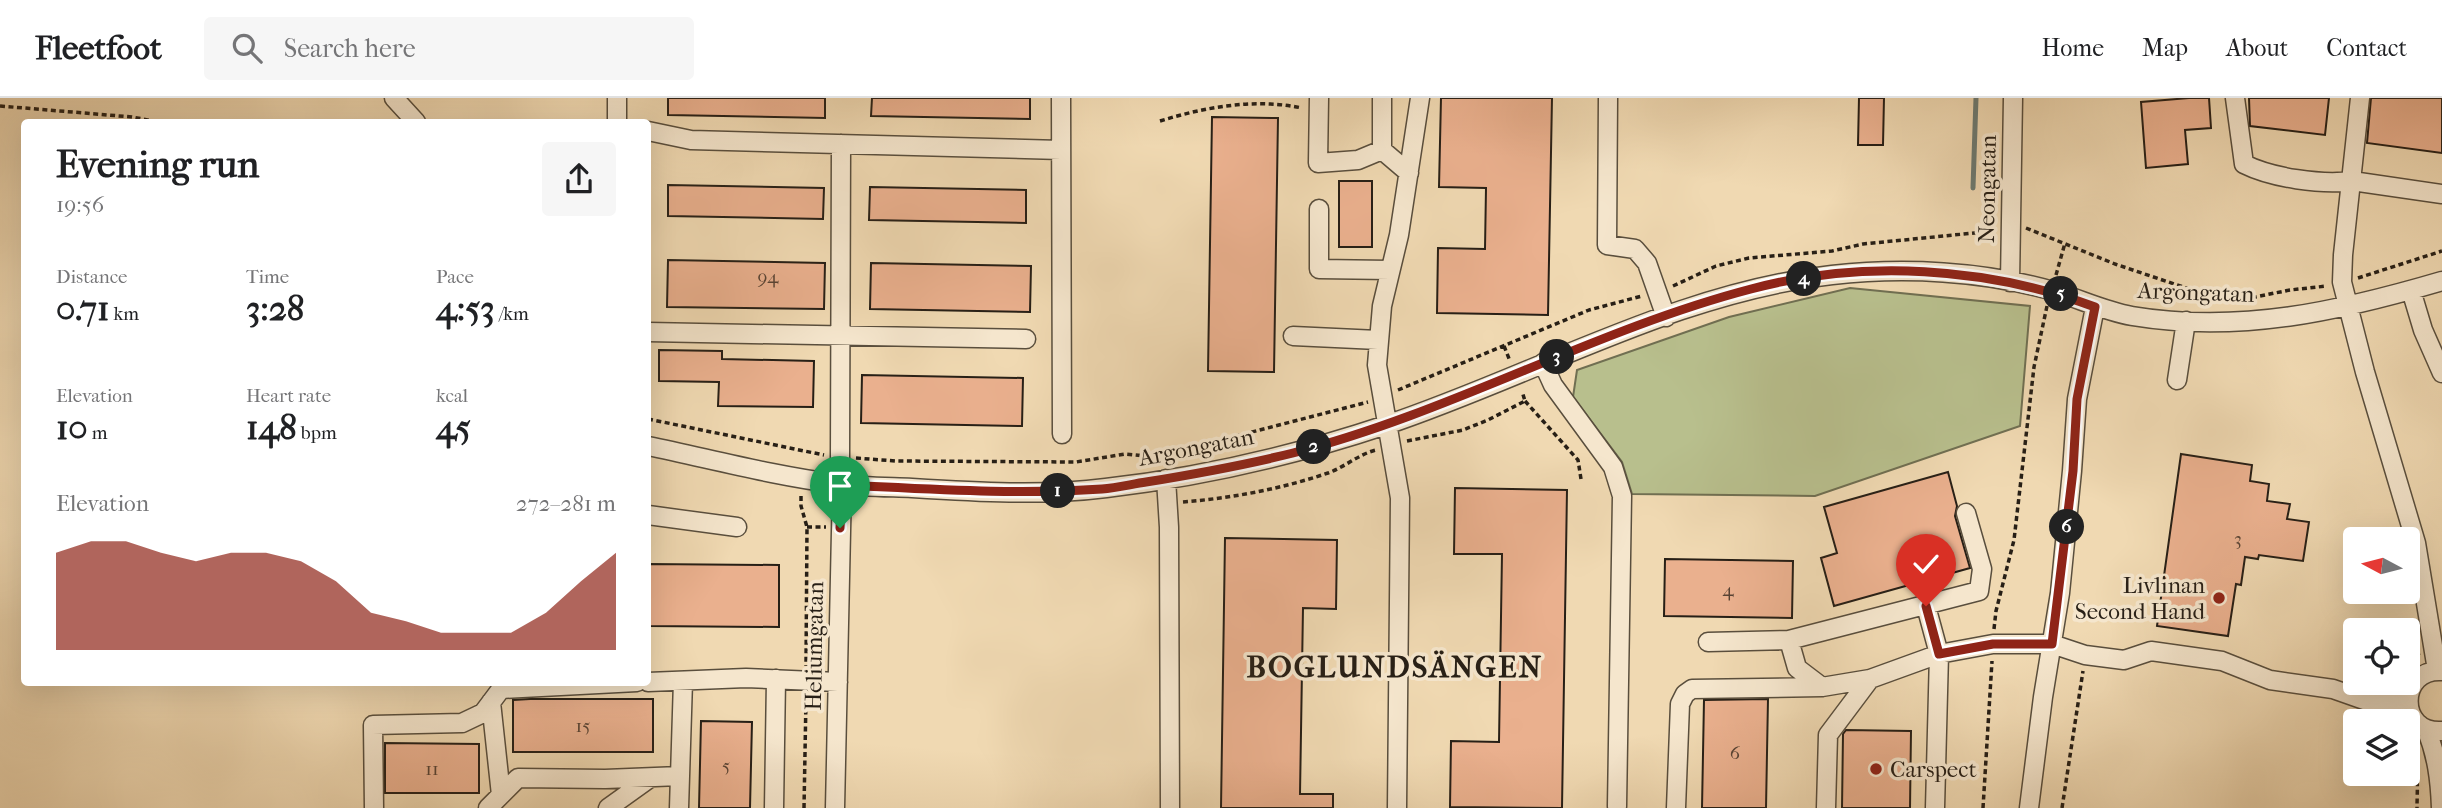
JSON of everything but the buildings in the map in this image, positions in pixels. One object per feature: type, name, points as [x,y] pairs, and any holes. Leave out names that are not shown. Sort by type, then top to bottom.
[{"type":"street","points":[[394,98],[414,119]]},
{"type":"street","points":[[617,98],[617,119]]},
{"type":"street","points":[[1061,98],[1062,434]]},
{"type":"street","points":[[1382,98],[1382,150],[1409,173]]},
{"type":"street","points":[[1397,808],[1400,498],[1377,365],[1382,306],[1399,235],[1420,98]]},
{"type":"street","points":[[1608,98],[1607,245],[1635,249],[1647,263],[1666,317]]},
{"type":"street","name":"Neongatan","points":[[2010,282],[2013,98]]},
{"type":"street","points":[[2235,98],[2244,164],[2262,173],[2337,183],[2352,181],[2442,194]]},
{"type":"street","points":[[2360,98],[2342,282],[2416,543],[2439,671],[2418,678],[2412,686],[2408,700],[2411,715],[2434,730],[2441,808]]},
{"type":"street","points":[[1319,105],[1318,163],[1358,160],[1382,150]]},
{"type":"street","points":[[651,132],[691,140],[1061,150]]},
{"type":"street","points":[[841,144],[839,457],[842,485]]},
{"type":"street","points":[[1319,209],[1319,269],[1390,270]]},
{"type":"street","name":"Argongatan","points":[[651,447],[842,485],[962,491],[1105,489],[1295,452],[1387,425],[1666,317],[1751,289],[1835,274],[1948,273],[2056,292],[2095,307],[2130,316],[2186,321],[2259,320],[2303,316],[2350,307],[2442,281]]},
{"type":"street","points":[[2411,290],[2423,330],[2442,373]]},
{"type":"street","points":[[2028,805],[2052,644],[2073,471],[2077,399],[2095,307]]},
{"type":"street","points":[[2177,380],[2186,321]]},
{"type":"street","points":[[651,332],[1026,339]]},
{"type":"street","points":[[1293,336],[1378,340]]},
{"type":"street","points":[[1543,363],[1553,385],[1613,467],[1622,496],[1618,806]]},
{"type":"street","points":[[1166,479],[1170,527],[1170,808]]},
{"type":"street","name":"Heliumgatan","points":[[835,808],[842,485]]},
{"type":"street","points":[[1708,642],[1789,640],[1979,591],[1982,569],[1966,513]]},
{"type":"street","points":[[651,515],[737,527]]},
{"type":"street","points":[[1926,606],[1939,654],[1935,808]]},
{"type":"street","points":[[1789,640],[1797,668],[1822,687]]},
{"type":"street","points":[[1676,808],[1680,704],[1685,694],[1701,687],[1822,687],[1870,678],[1939,654],[1993,644],[2052,644],[2085,655],[2124,660],[2151,651],[2222,661],[2270,680],[2333,689],[2370,702],[2408,700]]},
{"type":"street","points":[[651,682],[746,678],[838,681]]},
{"type":"street","points":[[1826,808],[1828,735],[1870,678]]},
{"type":"street","points":[[774,808],[776,679]]},
{"type":"street","points":[[679,808],[683,681]]},
{"type":"street","points":[[374,808],[373,725],[462,723],[484,713],[501,689],[559,686]]},
{"type":"street","points":[[491,702],[494,802]]},
{"type":"street","points":[[494,802],[518,778],[680,776]]},
{"type":"street","points":[[608,808],[650,778]]},
{"type":"path","points":[[1160,121],[1190,112],[1238,104],[1319,105]]},
{"type":"path","points":[[0,106],[143,119]]},
{"type":"path","points":[[1673,286],[1716,266],[1749,258],[1832,251],[1877,242],[2011,229],[2032,229],[2115,264],[2207,295],[2250,298],[2371,275],[2442,251]]},
{"type":"path","points":[[2057,271],[2065,243]]},
{"type":"path","points":[[1405,387],[1589,310],[1642,296]]},
{"type":"path","points":[[1994,628],[2014,540],[2034,367],[2047,304]]},
{"type":"path","points":[[1525,401],[1578,460],[1581,479]]},
{"type":"path","points":[[651,420],[839,457],[896,461],[1076,462],[1125,454],[1145,456],[1180,453],[1198,446],[1363,404]]},
{"type":"path","points":[[801,478],[801,506],[807,527],[804,808]]},
{"type":"path","points":[[2062,808],[2085,655]]},
{"type":"path","points":[[1983,808],[1992,657]]},
{"type":"path","points":[[2417,786],[2417,808]]},
{"type":"green space","points":[[1850,288],[2030,306],[2020,426],[1815,496],[1632,494],[1622,462],[1573,397],[1577,370],[1729,317]]},
{"type":"waterway","points":[[1973,188],[1976,98]]},
{"type":"place","name":"Livlinan Second Hand","points":[[2219,598]]},
{"type":"place","name":"Carspect","points":[[1876,769]]},
{"type":"district","name":"BOGLUNDSÄNGEN","points":[[1395,667]]},
{"type":"route","points":[[840,528],[842,485],[962,491],[1105,489],[1249,463],[1387,425],[1651,322],[1751,289],[1794,280],[1877,272],[1948,273],[2056,292],[2095,307],[2077,399],[2073,471],[2052,644],[1993,644],[1939,654],[1926,606]]}]
